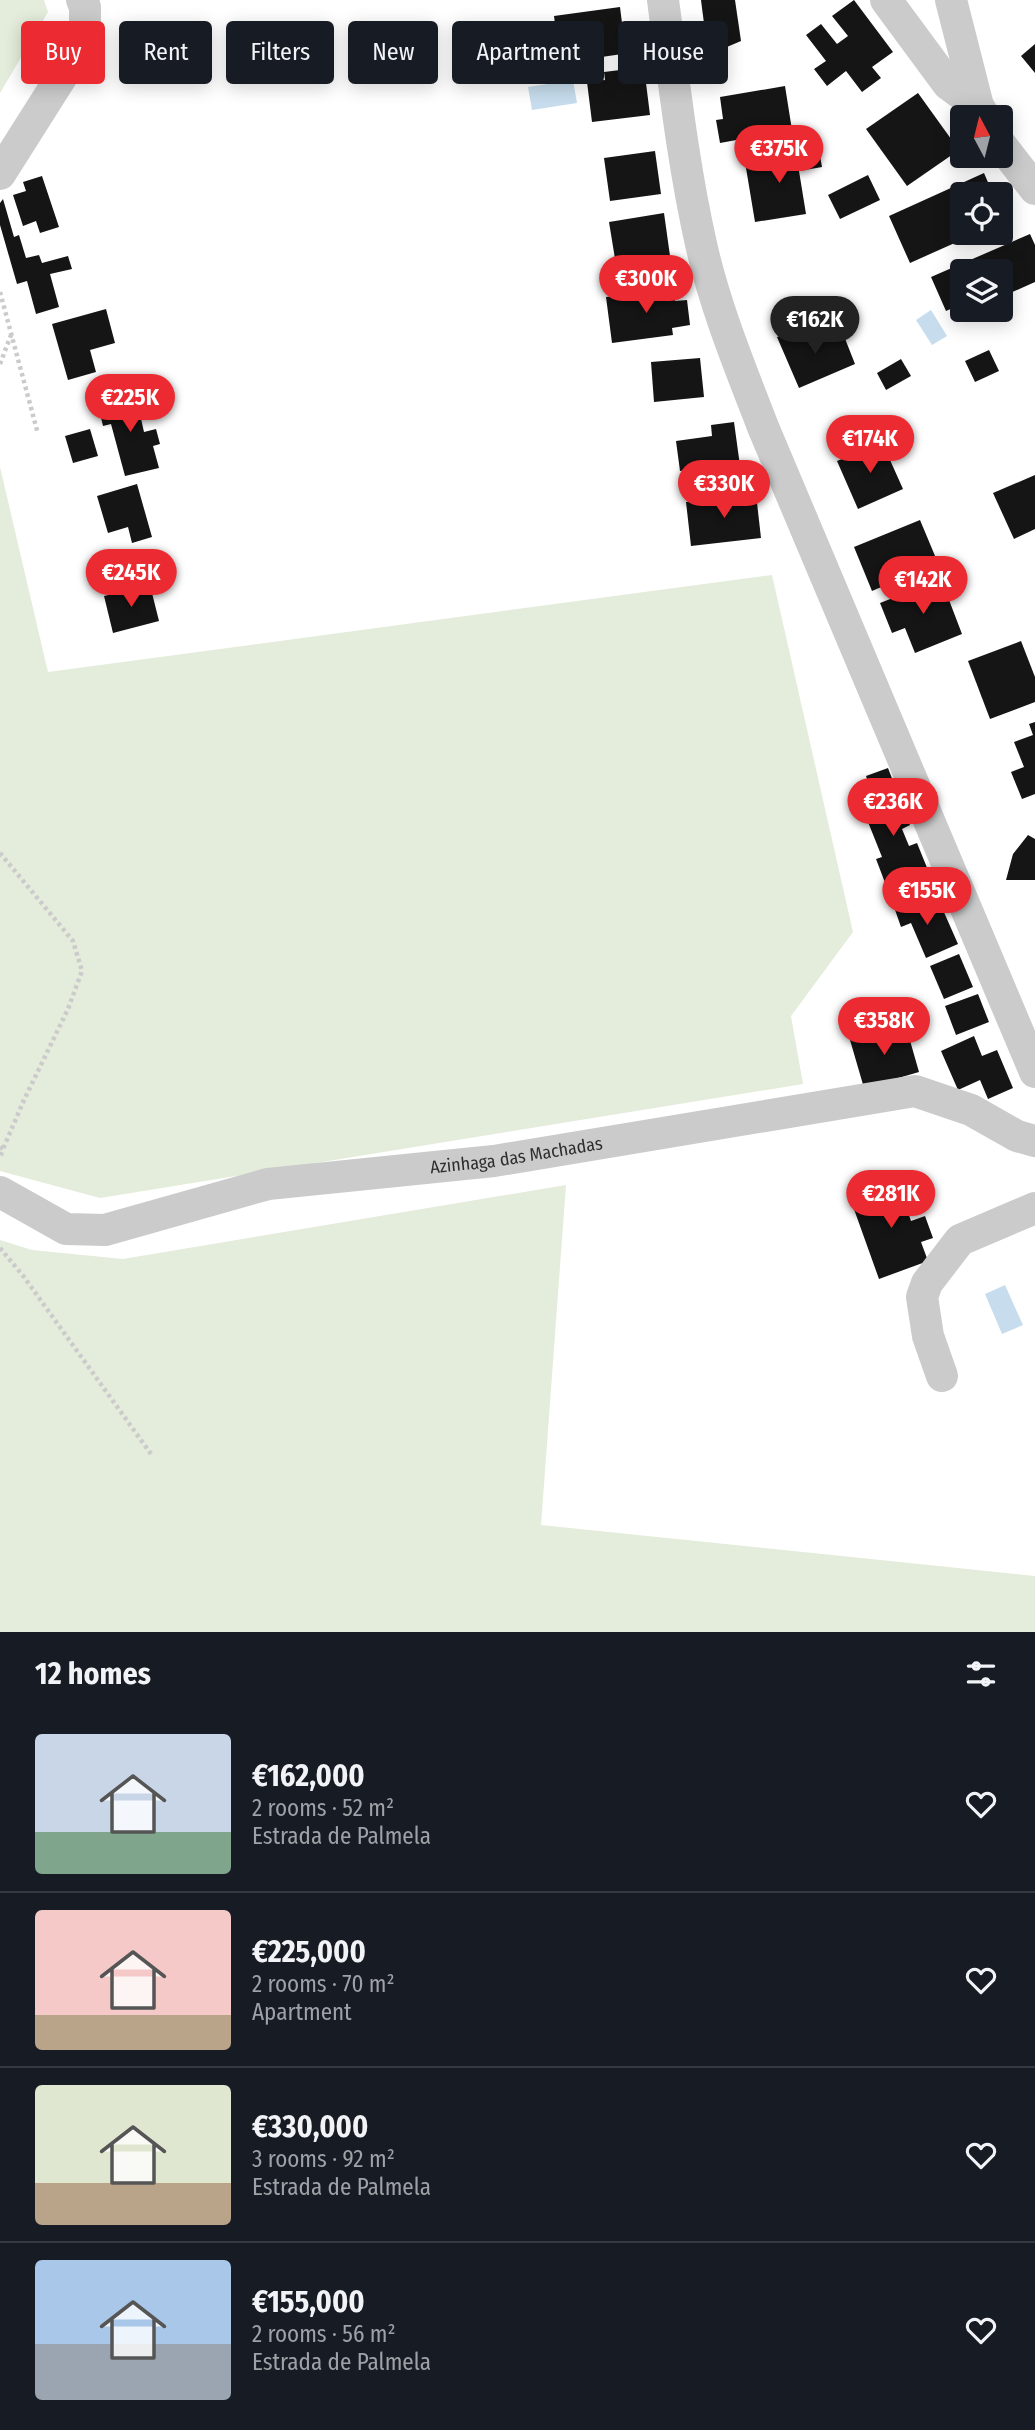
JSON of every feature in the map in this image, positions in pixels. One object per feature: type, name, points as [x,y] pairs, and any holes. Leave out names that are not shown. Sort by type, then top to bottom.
[{"type":"street","points":[[663,0],[685,162],[702,246],[724,326],[1035,1072]]},
{"type":"street","points":[[951,0],[979,105]]},
{"type":"street","points":[[0,174],[74,57],[85,30],[89,2]]},
{"type":"street","points":[[888,4],[948,84],[973,105]]},
{"type":"street","points":[[1013,161],[1035,189]]},
{"type":"street","name":"Azinhaga das Machadas","points":[[0,1192],[66,1229],[105,1230],[268,1184],[494,1161],[915,1091],[971,1110],[1017,1136],[1035,1141]]},
{"type":"street","points":[[942,1376],[928,1336],[922,1297],[927,1283],[960,1240],[1035,1208]]},
{"type":"path","points":[[0,292],[38,434]]},
{"type":"path","points":[[0,364],[12,335]]},
{"type":"path","points":[[0,853],[73,941],[82,971],[68,1009],[2,1148],[0,1158]]},
{"type":"path","points":[[0,1248],[24,1277],[151,1454]]},
{"type":"green space","points":[[0,0],[44,0],[48,12],[43,21],[21,21],[21,58],[0,93]]},
{"type":"green space","points":[[0,467],[48,672],[772,575],[853,932],[791,1016],[803,1084],[100,1198],[0,1171]]},
{"type":"green space","points":[[566,1185],[541,1525],[1035,1576],[1035,1632],[0,1632],[0,1240],[32,1250],[123,1259]]},
{"type":"water","points":[[574,84],[577,103],[532,110],[528,87]]},
{"type":"water","points":[[931,310],[947,336],[932,345],[916,320]]},
{"type":"water","points":[[1005,1285],[1023,1325],[1002,1334],[985,1294]]},
{"type":"building","points":[[701,0],[735,0],[741,41],[728,47],[728,21],[704,21]]},
{"type":"building","points":[[854,0],[893,52],[872,67],[881,78],[862,92],[846,71],[827,86],[814,69],[826,61],[806,35],[821,24],[837,44],[848,36],[832,16]]},
{"type":"building","points":[[620,7],[622,21],[618,21],[618,55],[604,57],[604,21],[555,21],[554,16]]},
{"type":"building","points":[[1035,44],[1035,73],[1021,56]]},
{"type":"building","points":[[618,70],[618,84],[646,84],[650,115],[592,122],[587,84],[604,84],[604,72]]},
{"type":"building","points":[[785,86],[792,130],[720,143],[716,120],[723,119],[720,97]]},
{"type":"building","points":[[918,93],[950,137],[950,156],[907,186],[866,129]]},
{"type":"building","points":[[819,150],[822,167],[799,171],[806,214],[755,222],[745,162]]},
{"type":"building","points":[[655,151],[661,194],[610,201],[604,158]]},
{"type":"building","points":[[984,173],[988,182],[964,182]]},
{"type":"building","points":[[868,175],[880,200],[840,219],[828,195]]},
{"type":"building","points":[[42,176],[59,227],[40,233],[36,221],[23,226],[13,195],[26,191],[23,182]]},
{"type":"building","points":[[950,188],[950,245],[910,263],[889,216]]},
{"type":"building","points":[[3,199],[14,237],[19,235],[26,258],[39,255],[42,263],[68,256],[72,269],[50,274],[59,307],[36,314],[27,281],[17,284],[0,225],[0,203]]},
{"type":"building","points":[[664,213],[671,263],[617,271],[609,222]]},
{"type":"building","points":[[1030,234],[1035,245],[1035,282],[1013,292],[1013,259],[972,259],[1005,245],[1013,245],[1013,241]]},
{"type":"building","points":[[950,269],[950,309],[946,311],[931,277]]},
{"type":"building","points":[[674,289],[675,301],[687,300],[690,325],[672,328],[673,335],[612,343],[606,297]]},
{"type":"building","points":[[106,309],[115,343],[90,350],[96,372],[68,380],[52,324]]},
{"type":"building","points":[[802,327],[810,345],[842,331],[855,364],[799,388],[777,337]]},
{"type":"building","points":[[989,350],[999,371],[975,382],[965,361]]},
{"type":"building","points":[[700,358],[704,397],[654,402],[651,362]]},
{"type":"building","points":[[901,359],[911,376],[886,390],[877,373]]},
{"type":"building","points":[[135,392],[144,432],[156,429],[160,444],[153,446],[159,468],[125,476],[111,424],[103,426],[97,401]]},
{"type":"building","points":[[734,422],[741,473],[720,476],[719,466],[680,471],[676,441],[712,436],[711,425]]},
{"type":"building","points":[[90,429],[98,456],[73,463],[65,436]]},
{"type":"building","points":[[882,442],[903,489],[858,509],[837,461]]},
{"type":"building","points":[[1035,475],[1035,529],[1014,539],[993,493]]},
{"type":"building","points":[[137,484],[152,537],[132,543],[128,527],[108,533],[97,496]]},
{"type":"building","points":[[756,494],[761,538],[691,546],[686,502]]},
{"type":"building","points":[[920,520],[938,563],[872,591],[854,547]]},
{"type":"building","points":[[941,579],[962,634],[915,653],[905,628],[892,633],[880,603]]},
{"type":"building","points":[[150,585],[159,621],[113,633],[104,596]]},
{"type":"building","points":[[1021,641],[1035,677],[1035,702],[990,719],[968,661]]},
{"type":"building","points":[[1035,722],[1035,794],[1022,799],[1011,772],[1024,767],[1014,742],[1033,735],[1029,724]]},
{"type":"building","points":[[888,768],[910,825],[902,829],[909,846],[917,843],[934,885],[892,901],[876,859],[882,857],[856,792],[870,787],[866,776]]},
{"type":"building","points":[[1028,835],[1035,839],[1035,880],[1006,880],[1013,854]]},
{"type":"building","points":[[919,898],[927,917],[943,910],[958,944],[926,958],[911,923],[901,927],[894,907]]},
{"type":"building","points":[[959,954],[973,987],[944,999],[930,966]]},
{"type":"building","points":[[978,994],[989,1022],[956,1035],[945,1006]]},
{"type":"building","points":[[883,1030],[885,1036],[907,1030],[919,1072],[864,1088],[850,1040]]},
{"type":"building","points":[[974,1036],[982,1056],[997,1050],[1013,1088],[988,1099],[980,1080],[958,1090],[941,1051]]},
{"type":"building","points":[[897,1181],[911,1221],[925,1216],[933,1238],[921,1242],[928,1261],[879,1279],[850,1198]]}]
